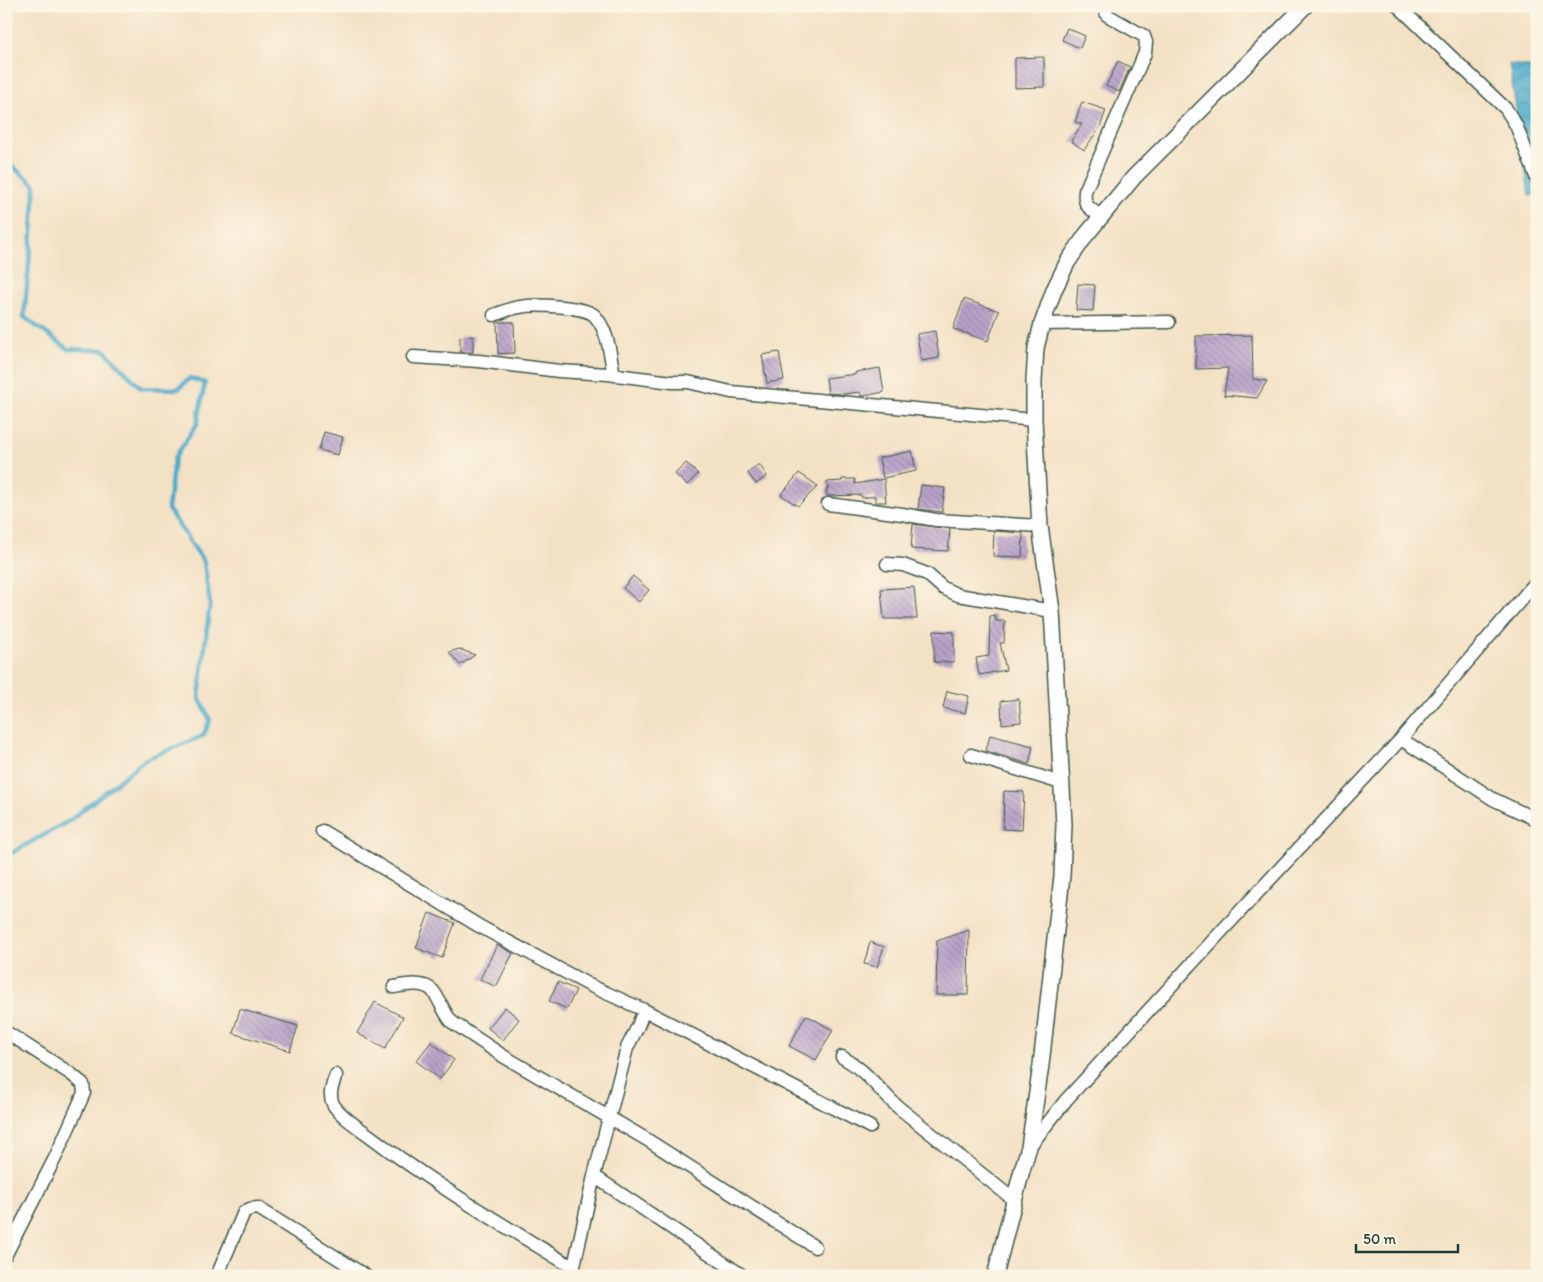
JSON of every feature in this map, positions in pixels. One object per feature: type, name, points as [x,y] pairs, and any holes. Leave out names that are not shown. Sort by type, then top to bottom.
[{"type":"street","points":[[1102,217],[1086,204],[1084,200],[1085,191],[1138,70],[1146,47],[1144,36],[1107,15],[1104,6]]},
{"type":"street","points":[[996,1276],[1014,1200],[1030,1147],[1062,876],[1064,824],[1052,612],[1040,526],[1034,420],[1036,348],[1054,290],[1067,263],[1102,217],[1134,177],[1305,6]]},
{"type":"street","points":[[1398,6],[1506,109],[1516,125],[1537,179]]},
{"type":"street","points":[[494,315],[519,307],[541,305],[574,309],[594,314],[601,323],[608,342],[614,375]]},
{"type":"street","points":[[1042,324],[1169,322]]},
{"type":"street","points":[[413,357],[479,361],[559,371],[688,382],[731,392],[1034,420]]},
{"type":"street","points":[[828,504],[936,520],[1040,526]]},
{"type":"street","points":[[887,564],[903,565],[927,574],[943,588],[958,595],[1052,612]]},
{"type":"street","points":[[1030,1147],[1066,1100],[1401,739],[1537,581]]},
{"type":"street","points":[[1401,739],[1493,799],[1537,820]]},
{"type":"street","points":[[971,755],[1061,783]]},
{"type":"street","points":[[322,831],[479,926],[591,986],[644,1010],[870,1127]]},
{"type":"street","points":[[394,987],[413,984],[424,986],[432,991],[452,1022],[503,1056],[609,1117],[815,1247]]},
{"type":"street","points":[[336,1074],[330,1094],[333,1104],[350,1120],[433,1181],[573,1272],[594,1176],[627,1048],[644,1010]]},
{"type":"street","points":[[6,1032],[71,1074],[83,1084],[84,1093],[56,1156],[6,1254]]},
{"type":"street","points":[[842,1057],[865,1072],[885,1096],[1014,1200]]},
{"type":"street","points":[[594,1176],[743,1276]]},
{"type":"street","points":[[221,1274],[244,1212],[258,1208],[366,1276]]},
{"type":"water","points":[[1509,64],[1537,67],[1537,195],[1529,196]]},
{"type":"building","points":[[1067,28],[1085,36],[1080,48],[1062,40]]},
{"type":"building","points":[[1044,57],[1044,87],[1015,88],[1015,58]]},
{"type":"building","points":[[1118,61],[1130,67],[1119,92],[1106,86]]},
{"type":"building","points":[[1082,102],[1106,110],[1100,127],[1084,150],[1071,141],[1082,124],[1075,122]]},
{"type":"building","points":[[1078,284],[1095,285],[1093,311],[1076,310]]},
{"type":"building","points":[[964,299],[999,311],[988,341],[953,329]]},
{"type":"building","points":[[497,322],[514,322],[515,353],[498,354]]},
{"type":"building","points":[[935,331],[939,358],[921,361],[917,334]]},
{"type":"building","points":[[1252,335],[1253,379],[1267,381],[1257,398],[1224,395],[1228,368],[1196,369],[1196,336]]},
{"type":"building","points":[[473,336],[473,352],[460,352],[460,337]]},
{"type":"building","points":[[779,352],[784,380],[767,383],[762,355]]},
{"type":"building","points":[[880,368],[884,392],[863,396],[861,396],[860,392],[828,393],[826,378],[856,374],[856,372]]},
{"type":"building","points":[[324,432],[343,437],[338,455],[319,450]]},
{"type":"building","points":[[912,451],[916,471],[883,478],[879,458]]},
{"type":"building","points":[[686,463],[698,474],[687,485],[675,474]]},
{"type":"building","points":[[759,464],[767,476],[756,484],[748,473]]},
{"type":"building","points":[[799,473],[818,486],[798,506],[781,495]]},
{"type":"building","points":[[842,479],[855,479],[855,484],[884,479],[886,502],[875,502],[875,496],[862,498],[861,495],[827,496],[827,482],[842,481]]},
{"type":"building","points":[[921,485],[945,488],[942,512],[918,509]]},
{"type":"building","points":[[913,524],[950,529],[948,551],[911,549]]},
{"type":"building","points":[[994,531],[1023,533],[1022,557],[993,556]]},
{"type":"building","points":[[633,576],[649,590],[639,602],[623,588]]},
{"type":"building","points":[[914,587],[917,619],[884,619],[881,589]]},
{"type":"building","points":[[995,615],[996,621],[1005,621],[1004,643],[1000,643],[1006,670],[979,675],[976,658],[989,656],[990,616]]},
{"type":"building","points":[[934,631],[954,632],[954,662],[934,662]]},
{"type":"building","points":[[459,649],[475,655],[460,665],[449,652]]},
{"type":"building","points":[[947,691],[969,696],[965,713],[943,708]]},
{"type":"building","points":[[1019,699],[1021,722],[1002,724],[1001,701]]},
{"type":"building","points":[[990,735],[1033,746],[1029,764],[986,751]]},
{"type":"building","points":[[1004,791],[1024,792],[1022,830],[1003,829]]},
{"type":"building","points":[[429,913],[455,923],[442,958],[416,948]]},
{"type":"building","points":[[969,930],[968,995],[936,995],[937,941]]},
{"type":"building","points":[[870,942],[884,947],[877,967],[864,964]]},
{"type":"building","points":[[497,945],[513,953],[496,987],[480,979]]},
{"type":"building","points":[[558,982],[576,990],[567,1009],[549,1001]]},
{"type":"building","points":[[375,1002],[403,1017],[385,1049],[357,1033]]},
{"type":"building","points":[[505,1007],[519,1019],[503,1040],[488,1028]]},
{"type":"building","points":[[240,1009],[298,1026],[290,1051],[233,1033]]},
{"type":"building","points":[[806,1015],[833,1030],[816,1060],[789,1046]]},
{"type":"building","points":[[431,1042],[454,1060],[440,1079],[416,1061]]},
{"type":"waterway","points":[[6,161],[35,185],[24,317],[68,349],[104,350],[141,388],[178,389],[190,378],[205,383],[197,424],[174,459],[168,509],[204,562],[210,603],[199,697],[210,720],[203,736],[146,759],[69,821],[6,856]]}]
